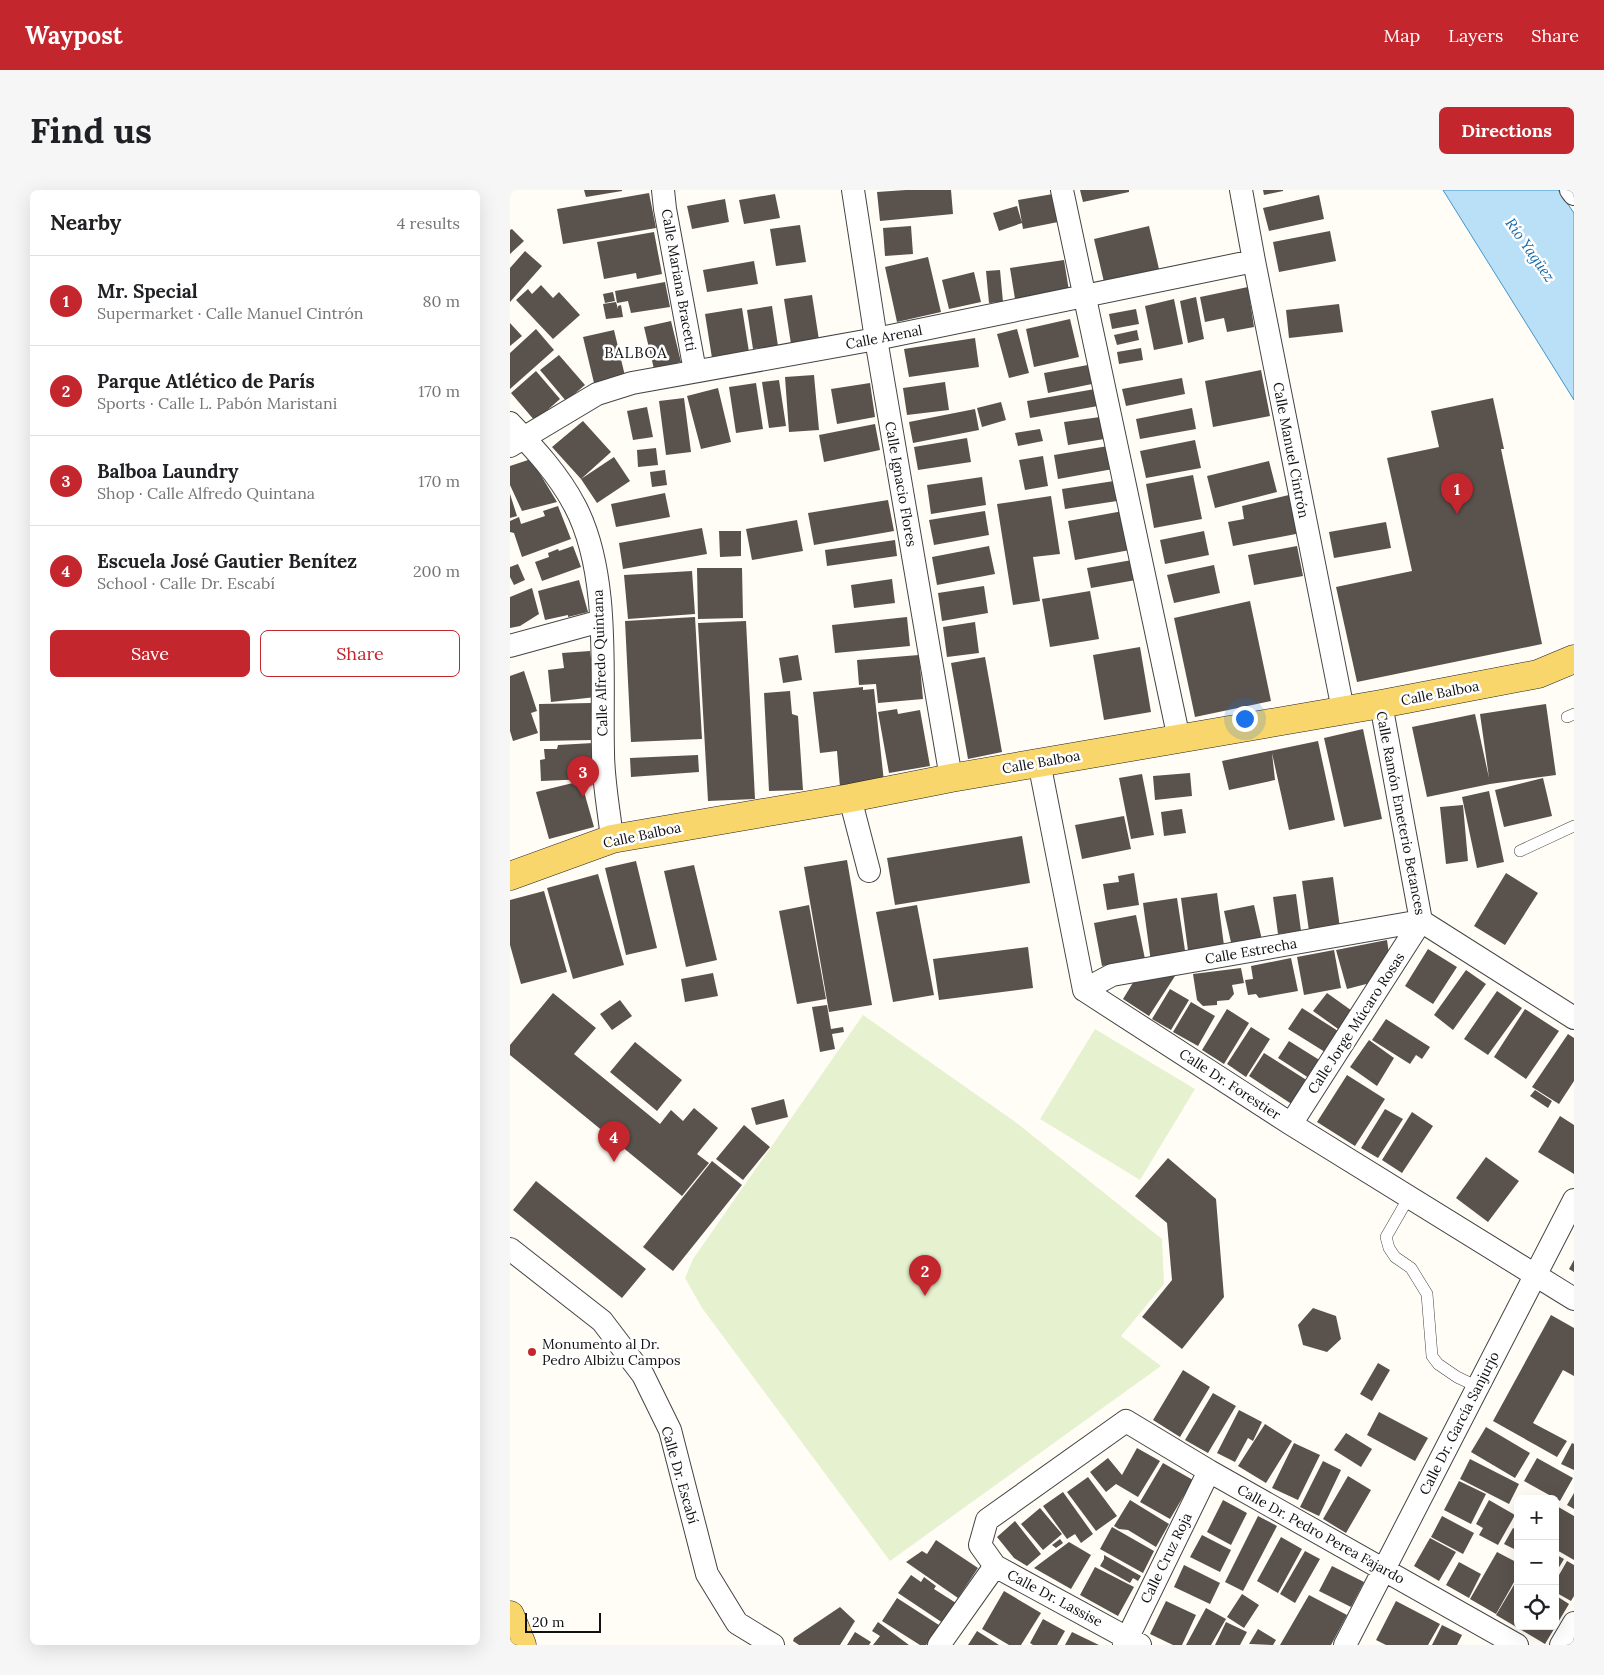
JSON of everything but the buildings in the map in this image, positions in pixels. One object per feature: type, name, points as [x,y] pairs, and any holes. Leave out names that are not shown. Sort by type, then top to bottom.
[{"type":"main road","name":"Calle Balboa","points":[[510,876],[612,839],[850,798],[1039,762],[1381,704],[1538,674],[1574,659]]},
{"type":"main road","points":[[510,1615],[517,1642]]},
{"type":"street","name":"Calle Mariana Bracetti","points":[[664,190],[665,209],[695,371]]},
{"type":"street","name":"Calle Ignacio Flores","points":[[853,190],[876,339],[951,778]]},
{"type":"street","points":[[1062,190],[1179,739]]},
{"type":"street","name":"Calle Manuel Cintrón","points":[[1241,190],[1343,710]]},
{"type":"street","points":[[1571,190],[1574,194]]},
{"type":"street","name":"Calle Arenal","points":[[515,436],[596,394],[632,383],[876,339],[1254,261]]},
{"type":"street","name":"Calle Alfredo Quintana","points":[[515,436],[557,477],[576,507],[590,542],[597,576],[601,621],[603,755],[612,839]]},
{"type":"street","points":[[510,646],[601,621]]},
{"type":"street","name":"Calle Ramón Emeterio Betances","points":[[1381,704],[1421,921],[1574,1018]]},
{"type":"street","points":[[1039,762],[1084,990]]},
{"type":"street","points":[[850,798],[869,871]]},
{"type":"street","name":"Calle Estrecha","points":[[1084,990],[1112,976],[1421,921]]},
{"type":"street","name":"Calle Jorge Múcaro Rosas","points":[[1291,1124],[1421,921]]},
{"type":"street","name":"Calle Dr. Forestier","points":[[1084,990],[1291,1124],[1574,1299]]},
{"type":"street","name":"Calle Dr. García Sanjurjo","points":[[1344,1645],[1574,1200]]},
{"type":"street","name":"Calle Dr. Escabí","points":[[510,1249],[602,1321],[643,1375],[670,1430],[707,1574],[737,1623],[773,1645]]},
{"type":"street","name":"Calle Dr. Pedro Perea Fajardo","points":[[996,1566],[980,1545],[987,1520],[1126,1421],[1209,1471],[1516,1645]]},
{"type":"street","name":"Calle Cruz Roja","points":[[1131,1643],[1209,1471]]},
{"type":"street","points":[[939,1645],[996,1566]]},
{"type":"street","name":"Calle Dr. Lassise","points":[[996,1566],[1131,1643]]},
{"type":"street","points":[[1561,1645],[1574,1623]]},
{"type":"lane","points":[[1520,851],[1574,826]]},
{"type":"lane","points":[[1408,1197],[1386,1237],[1389,1248],[1395,1257],[1411,1268],[1427,1294],[1432,1356],[1438,1364],[1457,1377],[1478,1387]]},
{"type":"green space","points":[[863,1015],[1014,1121],[1162,1239],[1164,1284],[1121,1336],[1161,1366],[890,1561],[702,1308],[685,1278],[693,1259]]},
{"type":"green space","points":[[1095,1029],[1195,1089],[1140,1180],[1040,1119]]},
{"type":"water","name":"Río Yagüez","points":[[1443,190],[1558,190],[1574,213],[1574,400]]},
{"type":"place","name":"Mr. Special","points":[[1457,514]]},
{"type":"place","name":"Balboa Laundry","points":[[583,797]]},
{"type":"place","name":"Escuela José Gautier Benítez","points":[[614,1162]]},
{"type":"place","name":"Parque Atlético de París","points":[[925,1296]]},
{"type":"place","name":"Monumento al Dr. Pedro Albizu Campos","points":[[532,1352]]},
{"type":"district","name":"BALBOA","points":[[636,353]]}]
